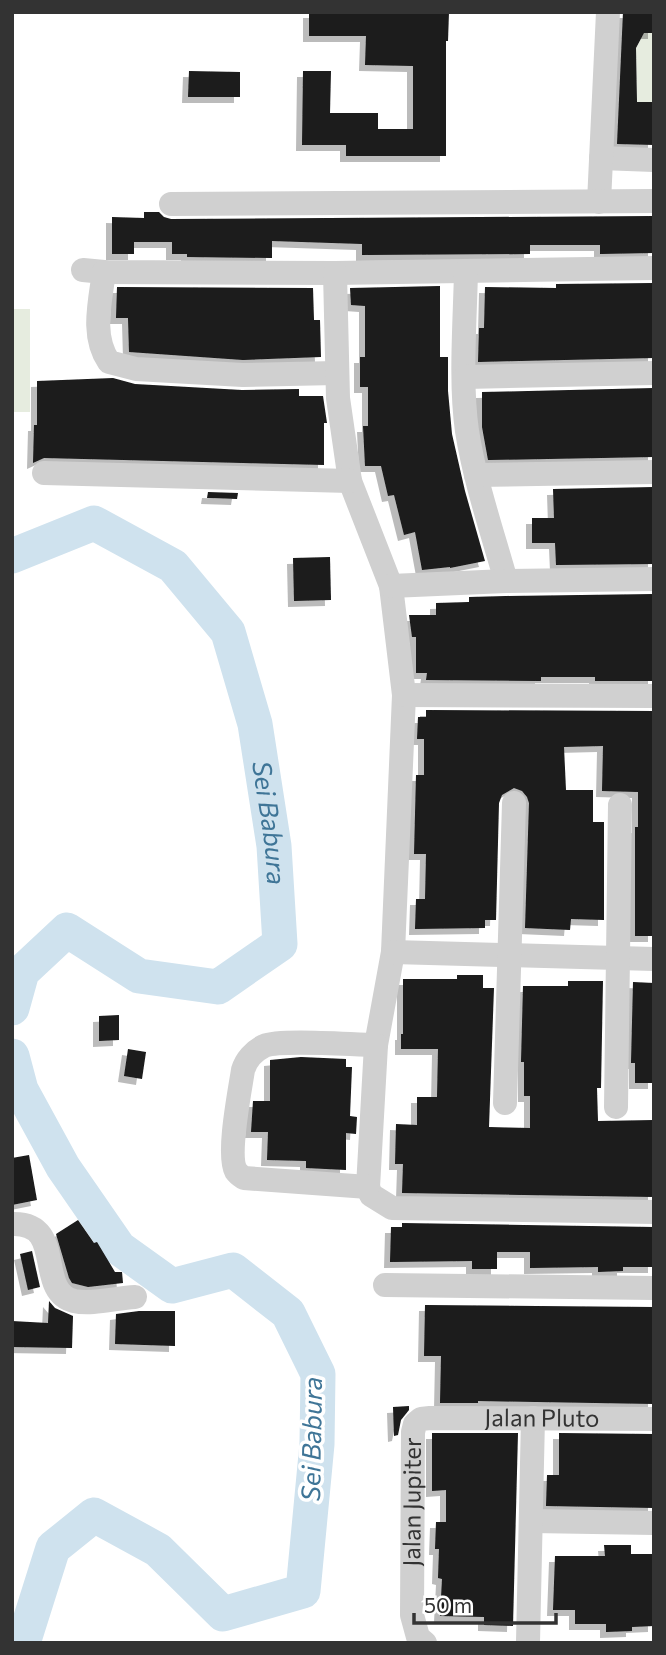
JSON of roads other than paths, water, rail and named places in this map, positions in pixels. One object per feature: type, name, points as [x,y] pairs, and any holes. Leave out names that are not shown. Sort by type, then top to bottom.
[{"type":"street","points":[[599,202],[608,12]]},
{"type":"street","points":[[601,159],[654,160]]},
{"type":"street","points":[[171,204],[654,201]]},
{"type":"street","points":[[336,373],[243,375],[136,369],[109,362],[102,351],[94,271],[335,273],[654,268]]},
{"type":"street","points":[[466,271],[464,401],[467,432],[476,475],[506,580]]},
{"type":"street","points":[[335,273],[336,373],[350,481],[391,586],[404,695],[393,953],[376,1045],[368,1187],[371,1195],[392,1208],[654,1212]]},
{"type":"street","points":[[465,377],[654,373]]},
{"type":"street","points":[[476,475],[654,472]]},
{"type":"street","points":[[44,473],[350,481]]},
{"type":"street","points":[[391,586],[506,580],[654,579]]},
{"type":"street","points":[[404,695],[654,696]]},
{"type":"street","points":[[505,1103],[514,803]]},
{"type":"street","points":[[616,1107],[620,805]]},
{"type":"street","points":[[393,953],[654,959]]},
{"type":"street","points":[[368,1187],[244,1178],[237,1173],[233,1163],[233,1144],[243,1070],[245,1063],[257,1051],[276,1043],[376,1045]]},
{"type":"street","points":[[12,1224],[28,1224],[40,1232],[55,1280],[66,1298],[87,1301],[135,1297]]},
{"type":"street","points":[[384,1285],[654,1288]]},
{"type":"street","name":"Jalan Pluto","points":[[430,1418],[654,1419]]},
{"type":"street","name":"Jalan Jupiter","points":[[422,1640],[412,1615],[413,1432],[415,1424],[421,1419],[430,1418]]},
{"type":"street","points":[[528,1643],[533,1418]]},
{"type":"street","points":[[532,1521],[654,1523]]},
{"type":"street","points":[[518,1643],[544,1643]]},
{"type":"waterway","name":"Sei Babura","points":[[12,556],[94,523],[173,566],[228,632],[255,724],[274,846],[280,944],[218,987],[139,976],[67,930],[22,972],[12,1008]]},
{"type":"waterway","name":"Sei Babura","points":[[12,1056],[21,1090],[63,1167],[119,1248],[172,1286],[233,1270],[288,1313],[318,1374],[317,1444],[303,1591],[223,1614],[158,1550],[94,1515],[53,1548],[23,1643]]}]
